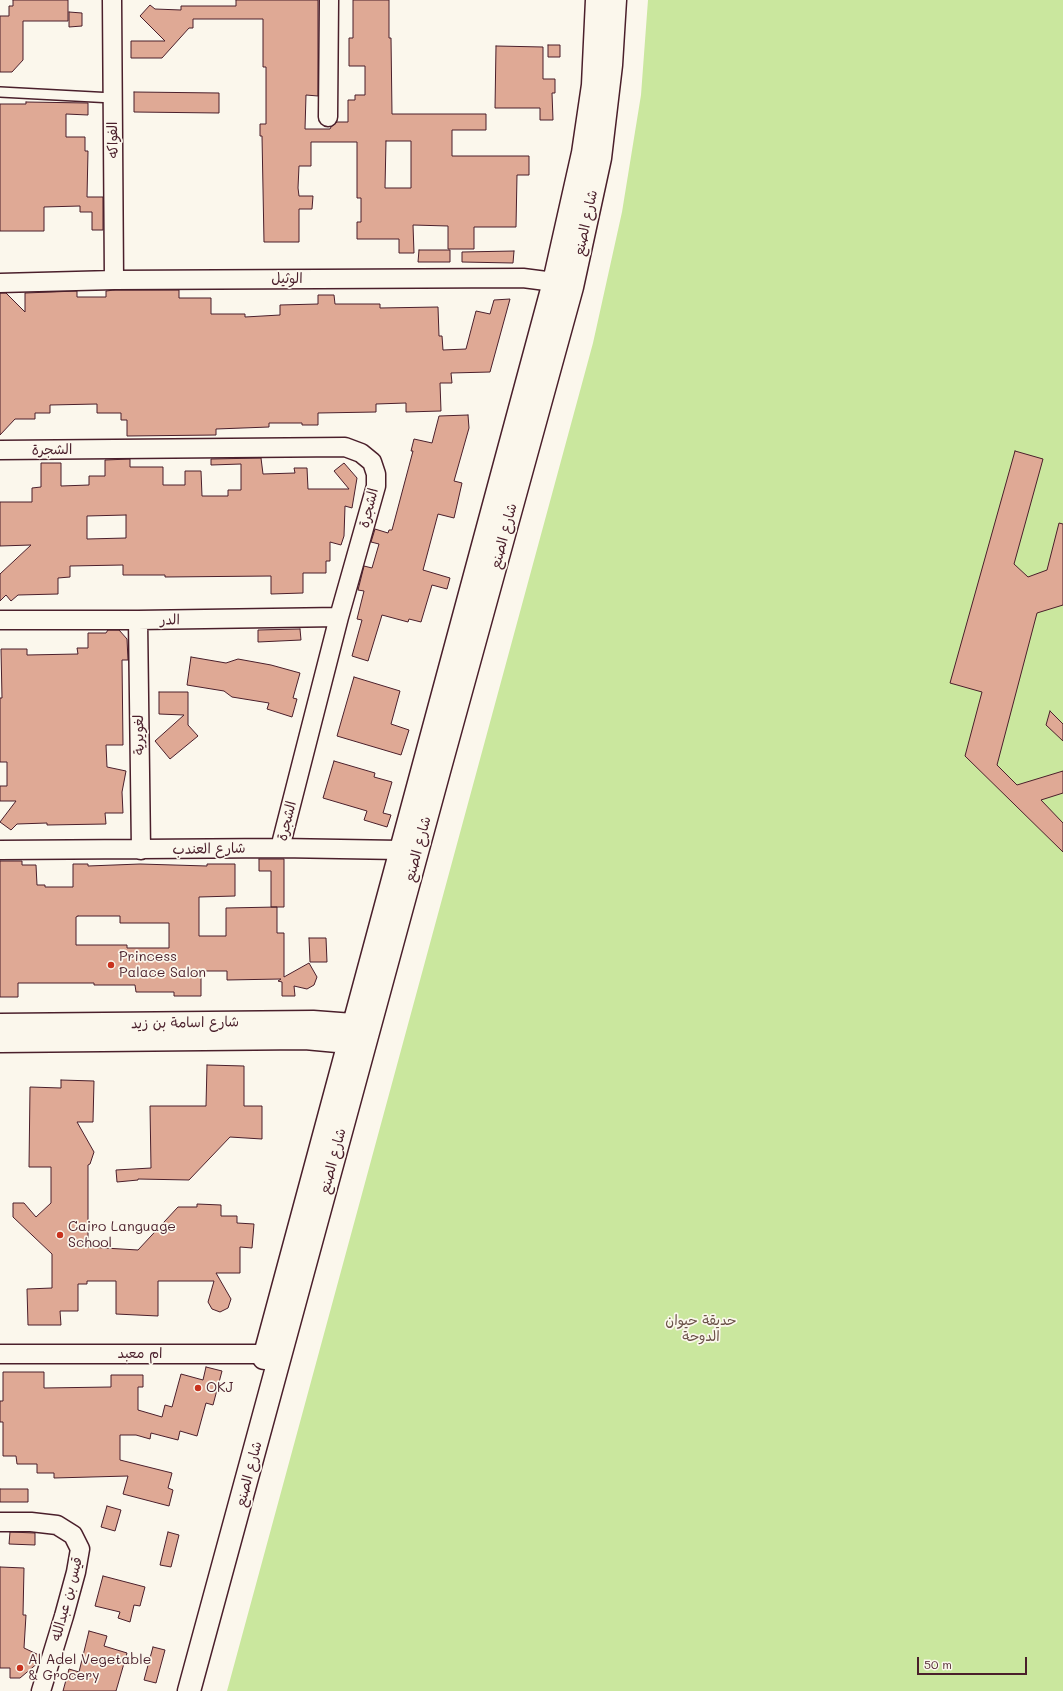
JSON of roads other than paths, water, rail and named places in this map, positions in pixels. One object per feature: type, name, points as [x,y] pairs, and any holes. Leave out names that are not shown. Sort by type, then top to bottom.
[{"type":"street","name":"الفواكه","points":[[112,0],[114,280]]},
{"type":"street","points":[[328,117],[329,0]]},
{"type":"street","name":"شارع الصنع","points":[[563,285],[593,85],[597,0]]},
{"type":"street","name":"شارع الصنع","points":[[189,1691],[273,1356],[503,503],[563,285],[600,158],[611,65],[615,0]]},
{"type":"street","name":"الوثيل","points":[[0,283],[114,280],[523,278],[563,285]]},
{"type":"street","name":"الشجرة","points":[[0,450],[345,447],[361,453],[372,462],[376,474],[376,486],[339,617],[280,848]]},
{"type":"street","name":"الدر","points":[[0,620],[138,620],[339,617]]},
{"type":"street","name":"لغويرية","points":[[138,620],[141,850]]},
{"type":"street","name":"شارع العندب","points":[[0,850],[280,848],[408,854]]},
{"type":"street","name":"شارع اسامة بن زيد","points":[[0,1025],[313,1022],[359,1036]]},
{"type":"street","name":"شارع اسامة بن زيد","points":[[0,1041],[305,1038],[359,1036]]},
{"type":"street","name":"ام معبد","points":[[0,1354],[273,1356]]},
{"type":"street","name":"شارع الصنع","points":[[174,1691],[273,1356]]},
{"type":"street","name":"قيس بن عبدالله","points":[[0,1522],[31,1522],[57,1526],[72,1534],[80,1549],[76,1572],[64,1616],[41,1691]]},
{"type":"lane","points":[[0,92],[113,98]]},
{"type":"place","name":"Princess Palace Salon","points":[[111,965]]},
{"type":"place","name":"Cairo Language School","points":[[60,1235]]},
{"type":"place","name":"OKJ","points":[[198,1388]]},
{"type":"place","name":"Al Adel Vegetable & Grocery","points":[[20,1668]]},
{"type":"park label","name":"حديقة حيوان الدوحة","points":[[701,1330]]}]
